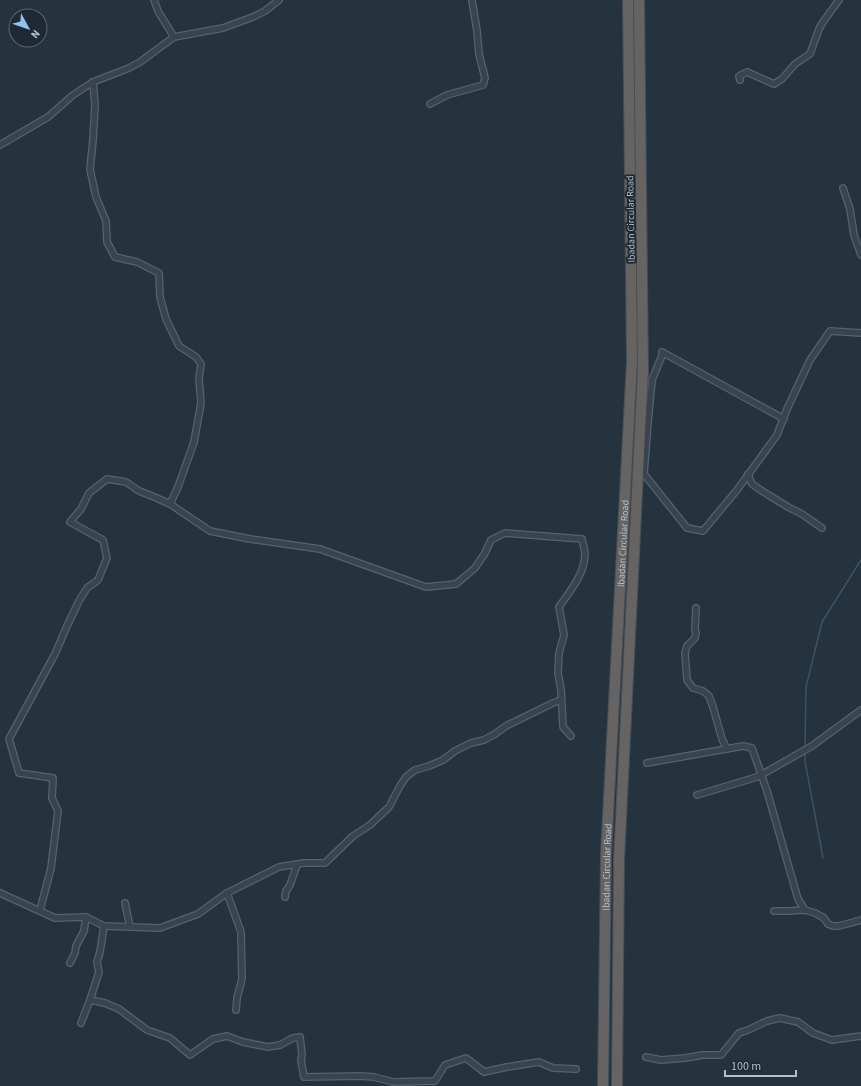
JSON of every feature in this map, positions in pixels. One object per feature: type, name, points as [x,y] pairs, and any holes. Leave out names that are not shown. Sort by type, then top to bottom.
[{"type":"highway","name":"Ibadan Circular Road","points":[[604,1086],[606,854],[632,361],[628,0]]},
{"type":"highway","name":"Ibadan Circular Road","points":[[617,1086],[619,859],[643,371],[639,0]]},
{"type":"street","points":[[154,0],[158,10],[174,36]]},
{"type":"street","points":[[0,145],[48,117],[73,95],[94,82],[140,62],[174,36],[222,28],[253,17],[265,11],[279,0]]},
{"type":"street","points":[[430,104],[447,95],[482,85],[485,78],[479,54],[472,0]]},
{"type":"street","points":[[740,80],[739,76],[747,72],[774,84],[782,79],[795,64],[810,54],[819,29],[839,0]]},
{"type":"street","points":[[94,82],[95,105],[90,169],[96,197],[106,221],[107,242],[115,257],[137,262],[159,273],[160,297],[166,319],[179,346],[196,357],[201,364],[199,378],[201,403],[194,442],[178,487],[170,504]]},
{"type":"street","points":[[843,188],[850,209],[854,235],[861,255]]},
{"type":"street","points":[[784,419],[662,352],[652,380],[644,474],[687,528],[704,531],[777,435],[784,419],[787,408],[810,360],[830,331],[861,333]]},
{"type":"street","points":[[748,474],[752,484],[788,507],[802,514],[822,528]]},
{"type":"street","points":[[40,910],[51,868],[58,811],[52,798],[53,778],[19,773],[9,739],[55,654],[78,601],[87,588],[98,580],[107,558],[103,540],[70,522],[81,509],[89,493],[107,479],[126,482],[138,491],[170,504],[210,531],[320,549],[426,587],[456,584],[475,568],[485,553],[491,540],[505,533],[582,539],[585,554],[583,567],[576,583],[559,607],[564,635],[559,653],[558,674],[562,700],[563,727],[572,736]]},
{"type":"street","points":[[696,608],[696,633],[694,638],[687,646],[685,653],[687,680],[693,688],[703,691],[709,696],[714,707],[715,716],[722,739],[727,749]]},
{"type":"street","points":[[0,893],[55,918],[86,917],[104,926],[160,928],[198,914],[227,893],[279,868],[304,863],[325,863],[353,836],[370,825],[389,807],[406,777],[415,770],[443,760],[455,751],[471,743],[484,740],[506,726],[553,702],[562,700]]},
{"type":"street","points":[[697,795],[761,775],[812,746],[861,710]]},
{"type":"street","points":[[647,763],[743,746],[752,748],[767,791],[798,899],[805,910]]},
{"type":"street","points":[[285,897],[297,865]]},
{"type":"street","points":[[227,893],[241,932],[242,979],[237,998],[236,1010]]},
{"type":"street","points":[[125,903],[130,927]]},
{"type":"street","points":[[774,911],[805,910],[824,918],[828,924],[833,926],[839,926],[861,920]]},
{"type":"street","points":[[70,963],[76,946],[84,931],[86,917]]},
{"type":"street","points":[[81,1023],[99,972],[97,962],[104,926]]},
{"type":"street","points":[[90,1000],[105,1003],[119,1009],[147,1030],[170,1038],[190,1055],[212,1039],[227,1036],[243,1042],[268,1047],[280,1045],[294,1038],[300,1037],[302,1055],[300,1061],[304,1077],[360,1076],[374,1077],[393,1082],[435,1081],[445,1065],[466,1058],[484,1072],[539,1062],[553,1068],[576,1069]]},
{"type":"street","points":[[646,1057],[661,1060],[703,1055],[721,1055],[738,1033],[768,1021],[780,1018],[798,1022],[813,1033],[832,1040],[861,1036]]},
{"type":"waterway","points":[[805,747],[806,687],[822,622],[861,560]]},
{"type":"waterway","points":[[805,751],[805,761],[823,858]]}]
